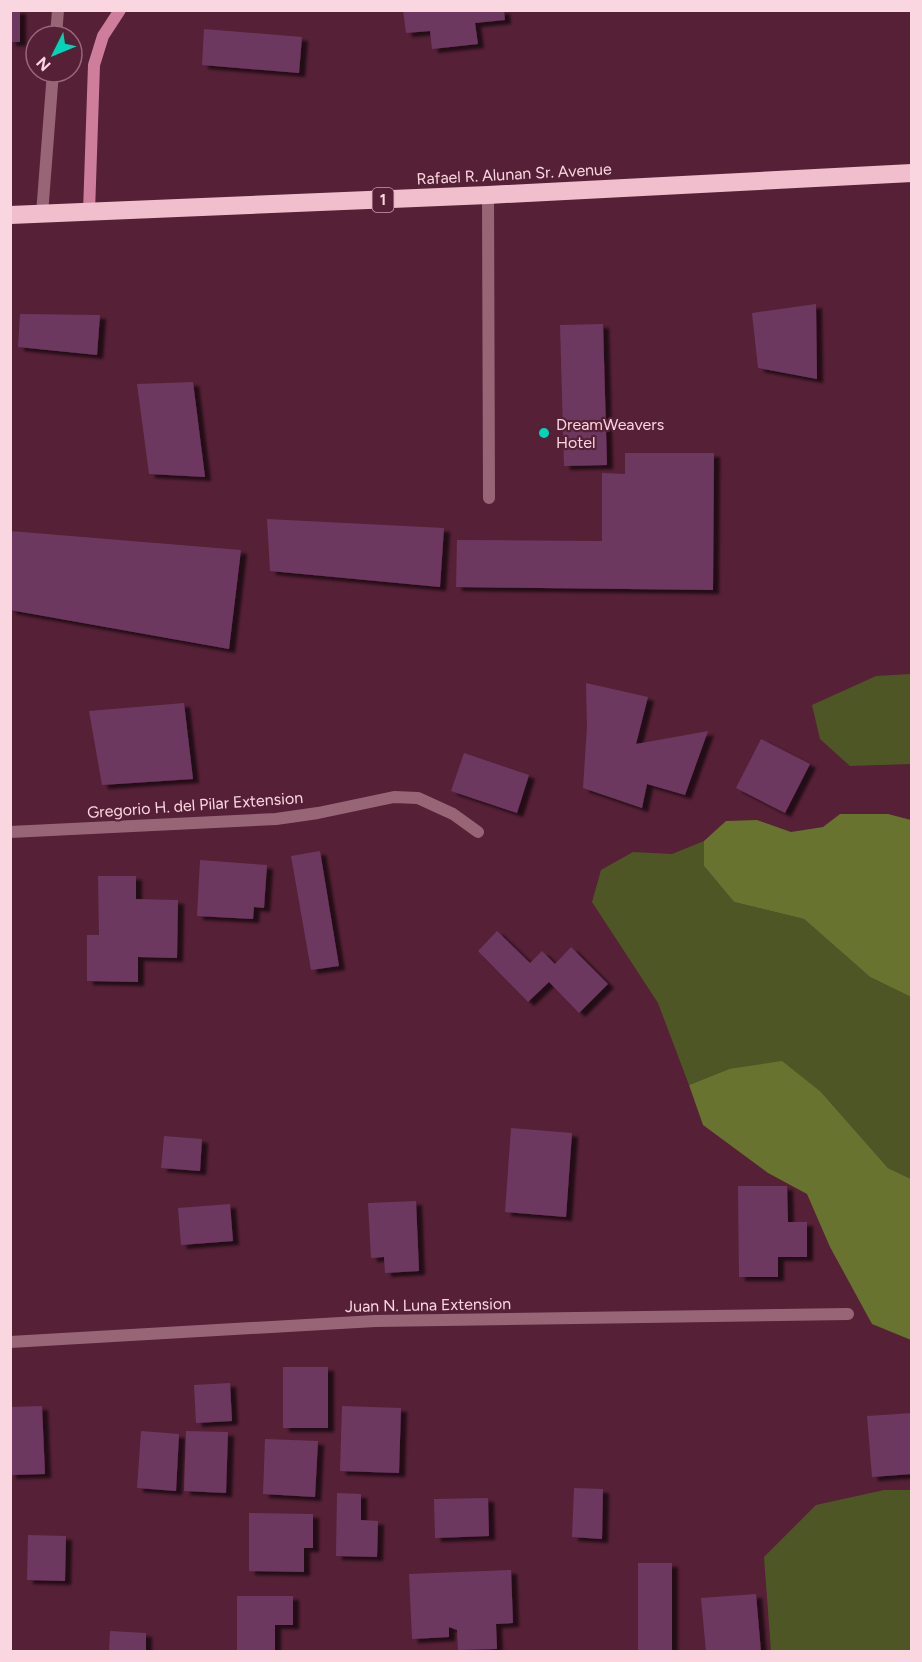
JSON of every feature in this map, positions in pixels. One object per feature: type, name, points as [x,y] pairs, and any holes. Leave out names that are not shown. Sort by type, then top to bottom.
[{"type":"highway","name":"Rafael R. Alunan Sr. Avenue","points":[[10,215],[488,195],[912,173]]},
{"type":"street","points":[[89,212],[94,64],[103,36],[120,10]]},
{"type":"street","points":[[42,214],[52,84]]},
{"type":"street","points":[[488,195],[489,498]]},
{"type":"street","name":"Gregorio H. del Pilar Extension","points":[[10,832],[276,819],[394,797],[418,798],[453,814],[478,832]]},
{"type":"street","name":"Juan N. Luna Extension","points":[[10,1342],[375,1321],[848,1314]]},
{"type":"green space","points":[[911,674],[911,764],[850,766],[820,739],[812,705],[876,676]]},
{"type":"green space","points":[[840,814],[888,814],[911,820],[911,997],[870,977],[804,919],[734,902],[704,866],[704,841],[726,821],[757,820],[791,832],[823,827]]},
{"type":"green space","points":[[704,841],[704,866],[734,902],[804,919],[870,977],[911,997],[911,1179],[888,1168],[821,1092],[729,1069],[689,1085],[658,1003],[592,902],[601,870],[633,852],[672,854]]},
{"type":"green space","points":[[782,1061],[821,1092],[888,1168],[911,1179],[911,1340],[872,1324],[830,1247],[807,1194],[768,1173],[703,1125],[689,1085],[729,1069]]},
{"type":"green space","points":[[884,1490],[911,1490],[911,1651],[771,1651],[764,1557],[816,1505]]},
{"type":"building","points":[[10,10],[20,10],[20,42],[10,42]]},
{"type":"building","points":[[403,10],[504,10],[505,20],[475,23],[478,44],[432,49],[430,31],[406,33]]},
{"type":"building","points":[[204,29],[302,37],[299,73],[202,65]]},
{"type":"building","points":[[816,304],[817,379],[758,368],[752,313]]},
{"type":"building","points":[[20,314],[100,315],[97,355],[18,347]]},
{"type":"building","points":[[603,324],[607,465],[564,466],[560,325]]},
{"type":"building","points":[[193,382],[205,477],[149,474],[137,384]]},
{"type":"building","points":[[625,453],[714,453],[713,590],[456,587],[457,540],[602,541],[602,473],[625,474]]},
{"type":"building","points":[[267,519],[444,528],[440,587],[270,571]]},
{"type":"building","points":[[10,531],[241,550],[229,649],[10,610]]},
{"type":"building","points":[[586,683],[648,697],[636,744],[708,731],[685,795],[647,784],[642,808],[583,788],[587,727]]},
{"type":"building","points":[[184,703],[193,779],[102,785],[89,711]]},
{"type":"building","points":[[761,739],[810,764],[785,813],[736,788]]},
{"type":"building","points":[[464,753],[529,775],[517,813],[451,791]]},
{"type":"building","points":[[320,851],[339,966],[311,970],[291,856]]},
{"type":"building","points":[[200,860],[267,865],[264,908],[254,907],[253,919],[197,916]]},
{"type":"building","points":[[98,876],[136,876],[136,899],[178,900],[177,958],[138,957],[138,982],[87,981],[87,935],[99,935]]},
{"type":"building","points":[[497,931],[530,963],[542,951],[555,964],[571,947],[608,984],[579,1013],[549,982],[528,1002],[478,951]]},
{"type":"building","points":[[511,1128],[572,1133],[566,1217],[505,1212]]},
{"type":"building","points":[[164,1136],[202,1139],[200,1171],[161,1168]]},
{"type":"building","points":[[738,1186],[787,1186],[788,1222],[807,1222],[807,1257],[778,1257],[778,1277],[739,1277]]},
{"type":"building","points":[[416,1201],[419,1271],[385,1273],[384,1257],[371,1258],[368,1203]]},
{"type":"building","points":[[230,1204],[233,1241],[181,1245],[178,1208]]},
{"type":"building","points":[[283,1367],[328,1367],[328,1428],[283,1428]]},
{"type":"building","points":[[230,1383],[232,1421],[196,1423],[194,1385]]},
{"type":"building","points":[[42,1406],[45,1474],[10,1475],[10,1407]]},
{"type":"building","points":[[342,1406],[401,1408],[399,1473],[340,1471]]},
{"type":"building","points":[[912,1413],[912,1474],[872,1477],[867,1416]]},
{"type":"building","points":[[141,1431],[179,1434],[176,1491],[137,1488]]},
{"type":"building","points":[[186,1431],[228,1432],[226,1493],[184,1491]]},
{"type":"building","points":[[265,1439],[318,1441],[315,1497],[263,1494]]},
{"type":"building","points":[[574,1488],[603,1489],[602,1539],[572,1537]]},
{"type":"building","points":[[337,1493],[361,1494],[361,1520],[378,1521],[377,1557],[336,1556]]},
{"type":"building","points":[[488,1498],[489,1536],[435,1538],[434,1499]]},
{"type":"building","points":[[249,1513],[313,1514],[313,1548],[304,1548],[304,1572],[249,1571]]},
{"type":"building","points":[[28,1535],[66,1536],[65,1581],[27,1580]]},
{"type":"building","points":[[638,1563],[672,1563],[672,1652],[638,1652]]},
{"type":"building","points":[[511,1570],[513,1623],[496,1624],[497,1649],[458,1650],[457,1630],[449,1627],[449,1637],[412,1639],[409,1574]]},
{"type":"building","points":[[756,1594],[761,1652],[706,1652],[701,1598]]},
{"type":"building","points":[[237,1596],[293,1596],[293,1625],[275,1625],[275,1652],[237,1652]]},
{"type":"building","points":[[110,1631],[146,1633],[146,1652],[109,1652]]},
{"type":"place","name":"DreamWeavers Hotel","points":[[544,433]]}]
